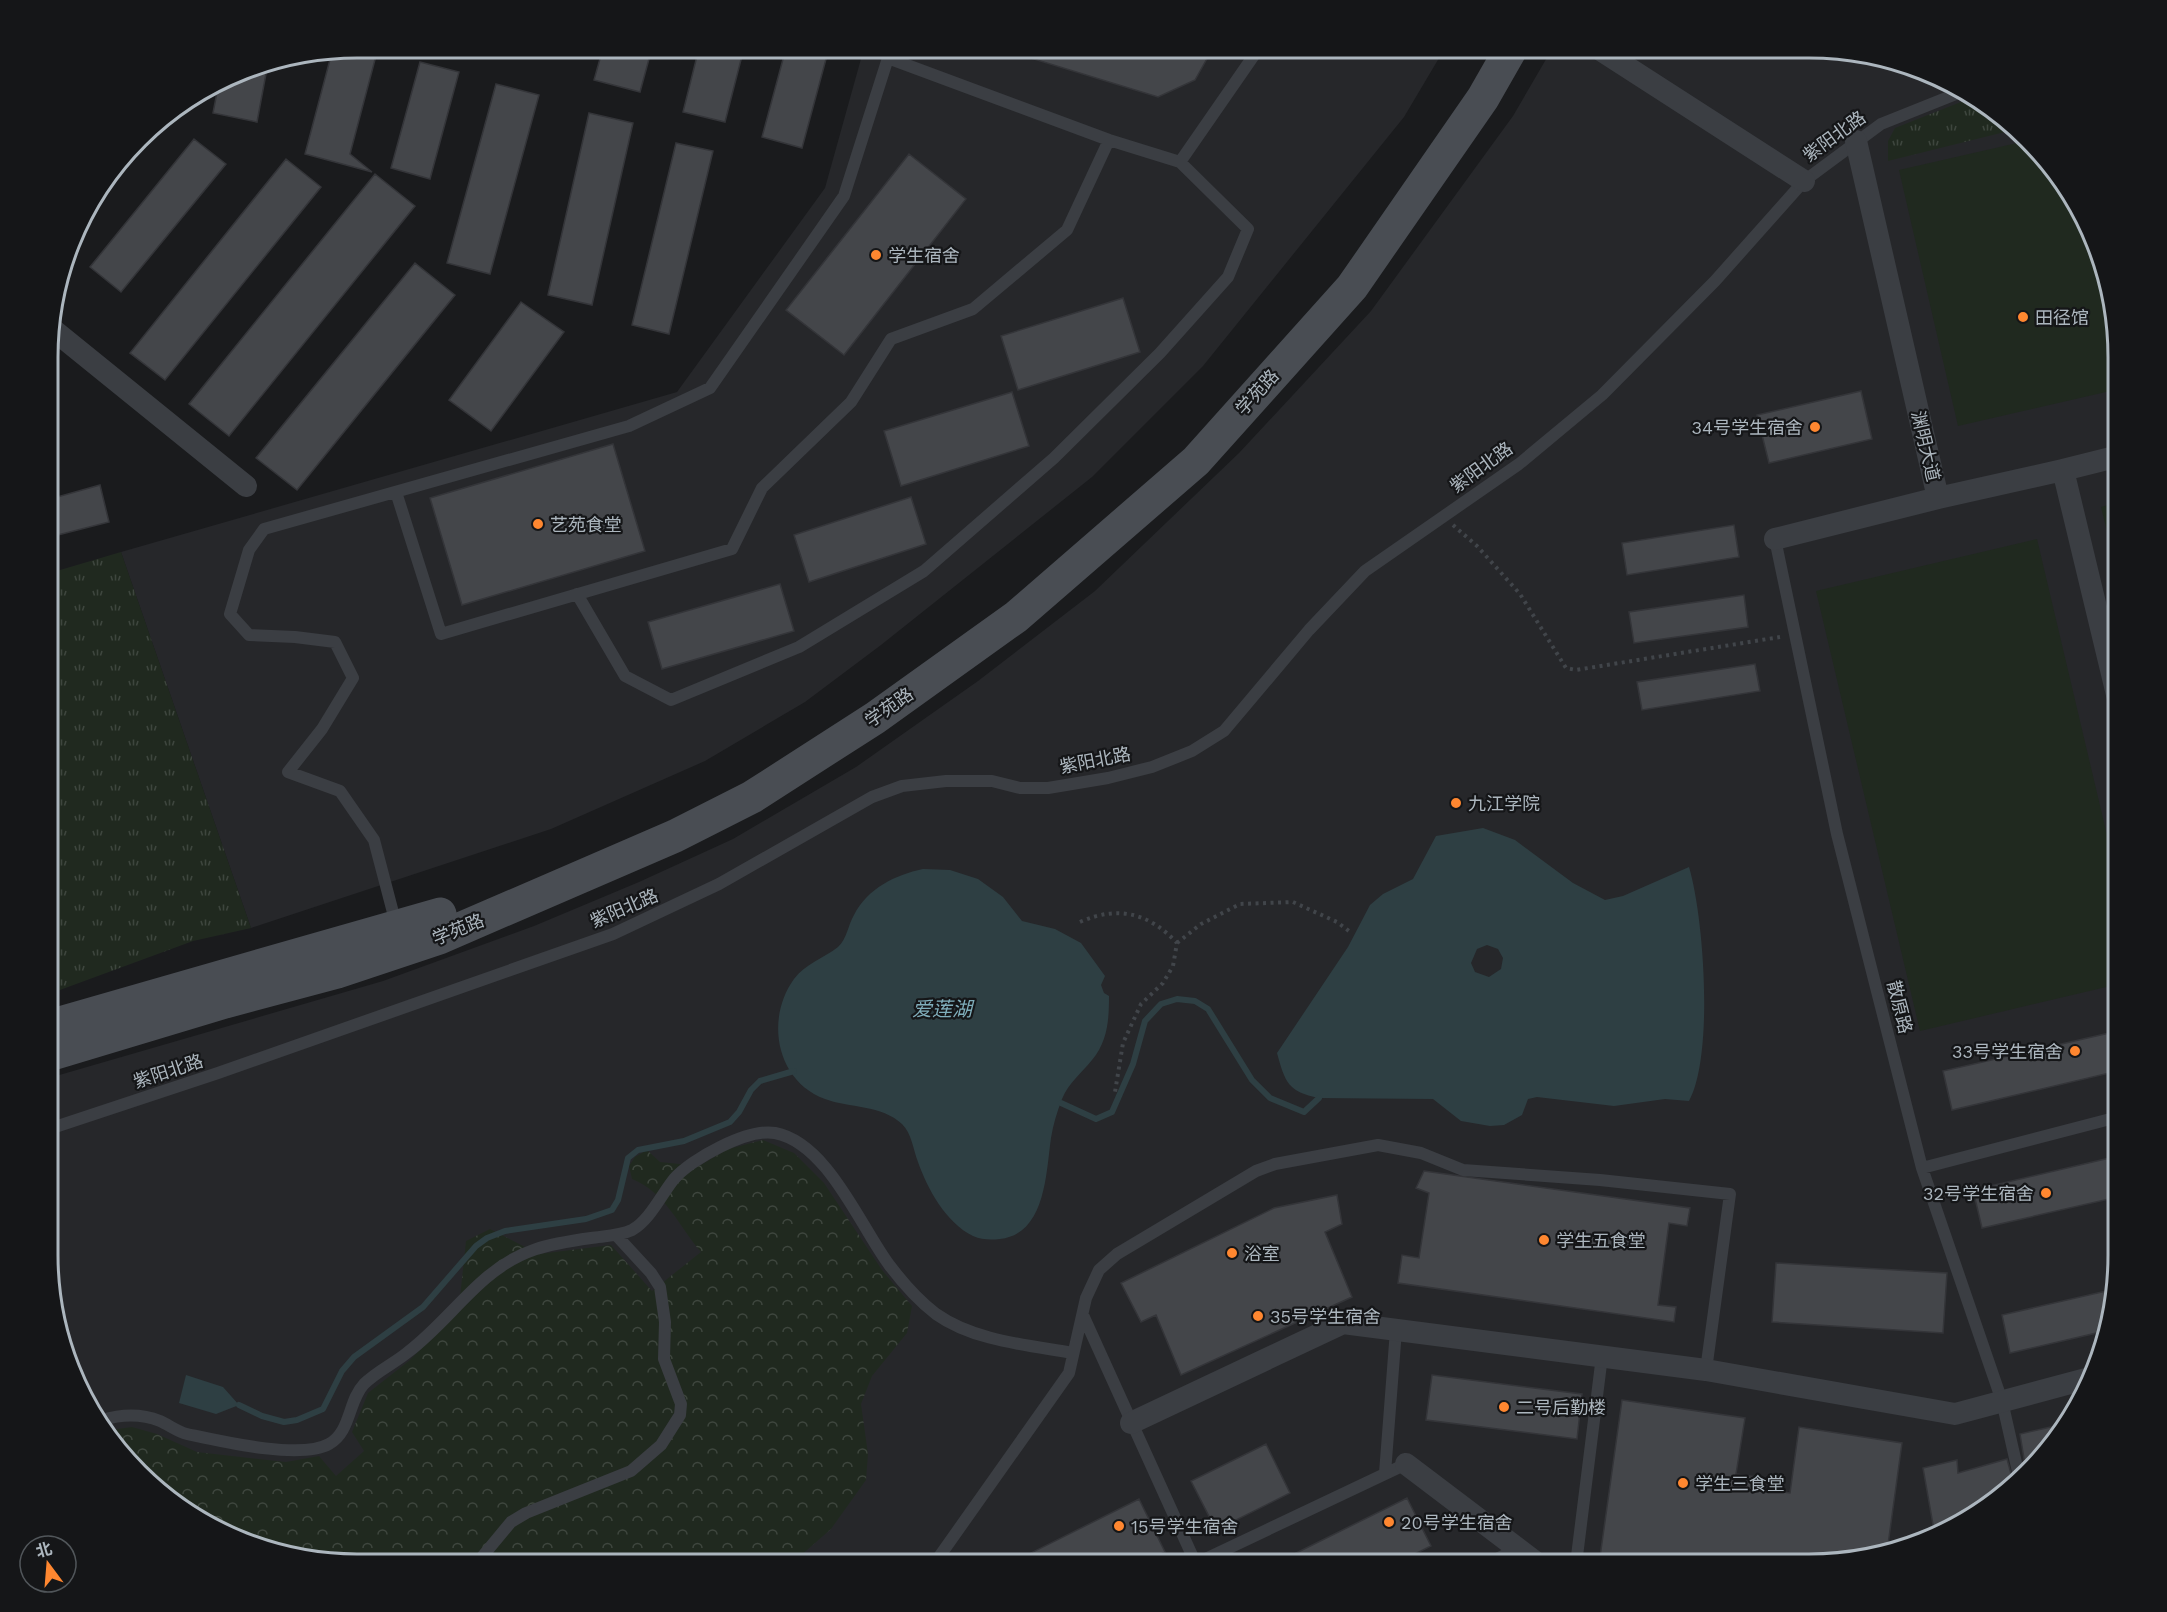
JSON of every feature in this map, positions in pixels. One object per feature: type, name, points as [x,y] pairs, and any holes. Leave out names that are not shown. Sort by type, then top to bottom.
[{"type":"street","name":"学苑路","points":[[58,1023],[426,920],[669,817],[739,784],[869,703],[1014,595],[1180,449],[1337,273],[1466,90],[1483,58]]},
{"type":"street","name":"学苑路","points":[[58,1052],[225,1002],[337,972],[439,938],[675,836],[752,796],[875,718],[1016,617],[1196,461],[1352,287],[1483,98],[1505,58]]},
{"type":"street","points":[[1615,58],[1804,181]]},
{"type":"street","name":"渊明大道","points":[[1856,141],[1938,498],[2109,458]]},
{"type":"street","points":[[59,335],[246,486]]},
{"type":"street","points":[[2063,470],[2109,661]]},
{"type":"street","points":[[1775,538],[1938,498]]},
{"type":"street","points":[[1131,1423],[1343,1323],[1706,1370],[1955,1414],[2081,1380]]},
{"type":"street","points":[[1396,1469],[1525,1554]]},
{"type":"lane","points":[[398,928],[374,840],[339,791],[288,772],[322,729],[354,678],[335,642],[249,635],[230,614],[249,550],[264,529],[629,426],[710,388],[844,196],[888,58],[1109,140],[1180,162],[1248,230],[1228,277],[1160,353],[1054,458],[924,571],[799,647],[671,700],[625,676],[577,594]]},
{"type":"lane","points":[[1180,162],[1252,58]]},
{"type":"lane","name":"紫阳北路","points":[[58,1126],[218,1073],[613,934],[719,884],[872,797],[902,786],[946,781],[992,781],[1020,788],[1048,788],[1119,776],[1152,767],[1192,751],[1224,731],[1344,591],[1365,571],[1519,464],[1602,395],[1715,281],[1804,181],[1881,124],[1953,95]]},
{"type":"lane","points":[[396,492],[441,634],[732,549],[762,488],[851,402],[891,339],[973,309],[1067,230],[1109,140]]},
{"type":"lane","name":"散原路","points":[[1775,538],[1837,834],[1922,1168],[2002,1401],[2017,1469]]},
{"type":"lane","points":[[1922,1168],[2109,1119]]},
{"type":"lane","points":[[108,1419],[127,1414],[146,1416],[184,1433],[284,1451],[321,1448],[339,1437],[363,1385],[409,1352],[486,1278],[512,1259],[543,1245],[615,1235],[633,1229],[675,1178],[704,1156],[748,1136],[763,1132],[778,1134],[801,1146],[837,1182],[891,1268],[922,1303],[939,1316],[988,1336],[1073,1353]]},
{"type":"lane","points":[[943,1554],[1068,1373],[1086,1298],[1099,1270],[1117,1254],[1256,1171],[1275,1164],[1378,1145],[1421,1153],[1463,1170],[1600,1180],[1730,1194],[1706,1370]]},
{"type":"lane","points":[[484,1554],[511,1522],[526,1513],[631,1471],[661,1445],[680,1415],[681,1404],[664,1359],[665,1322],[660,1287],[651,1273],[615,1235]]},
{"type":"lane","points":[[1083,1315],[1190,1554]]},
{"type":"lane","points":[[1216,1554],[1396,1469],[1396,1330]]},
{"type":"lane","points":[[1577,1554],[1602,1356]]},
{"type":"lane","points":[[1507,1554],[1518,1549]]},
{"type":"path","points":[[1443,517],[1477,546],[1520,594],[1566,668],[1576,669],[1796,635]]},
{"type":"path","points":[[1115,1092],[1123,1043],[1141,1004],[1163,983],[1173,966],[1177,943],[1201,924],[1240,904],[1293,902],[1337,922],[1349,931]]},
{"type":"path","points":[[1080,922],[1101,913],[1125,913],[1149,920],[1177,943]]},
{"type":"shaded area","points":[[861,58],[1439,58],[1404,117],[1203,366],[1092,477],[881,645],[805,702],[705,761],[551,829],[251,928],[121,552],[677,392],[825,188]]},
{"type":"shaded area","name":"九江学院","points":[[1547,58],[1810,58],[1868,64],[1906,74],[1942,89],[1976,109],[2007,133],[2034,160],[2058,191],[2078,225],[2093,261],[2103,299],[2109,358],[2108,1274],[2103,1313],[2093,1351],[2078,1387],[2047,1437],[2021,1466],[1992,1492],[1942,1523],[1906,1538],[1868,1548],[1829,1553],[358,1554],[299,1548],[243,1531],[191,1503],[146,1466],[120,1437],[89,1387],[74,1351],[64,1313],[58,1254],[58,1075],[383,981],[534,926],[733,839],[856,767],[978,681],[1095,591],[1239,453],[1371,311],[1513,116]]},
{"type":"green space","points":[[1963,101],[2006,132],[1888,161],[1888,141],[1895,128]]},
{"type":"green space","name":"田径馆","points":[[2018,143],[2021,146],[2058,191],[2078,225],[2093,261],[2106,318],[2109,391],[1958,426],[1899,170]]},
{"type":"green space","points":[[2109,505],[2109,539],[2101,507]]},
{"type":"green space","points":[[2037,539],[2109,844],[2109,986],[1920,1031],[1816,591]]},
{"type":"green space","points":[[121,552],[251,928],[193,941],[58,991],[58,571]]},
{"type":"green space","points":[[763,1140],[794,1153],[824,1183],[882,1270],[912,1306],[907,1333],[872,1376],[861,1404],[868,1454],[866,1480],[831,1529],[802,1554],[358,1554],[299,1548],[243,1531],[191,1503],[146,1466],[115,1429],[132,1427],[157,1434],[197,1452],[286,1462],[319,1456],[336,1476],[364,1451],[352,1432],[368,1393],[410,1360],[455,1314],[460,1297],[466,1241],[490,1229],[539,1254],[611,1245],[652,1291],[701,1252],[663,1201],[644,1185],[632,1179],[629,1166],[635,1157],[647,1150],[660,1162],[699,1166],[728,1149]]},
{"type":"water","points":[[1483,828],[1515,840],[1573,883],[1605,900],[1623,896],[1689,867],[1699,918],[1704,1020],[1697,1080],[1689,1101],[1665,1099],[1614,1106],[1537,1097],[1528,1099],[1522,1115],[1504,1125],[1490,1126],[1461,1121],[1433,1099],[1319,1098],[1300,1093],[1289,1084],[1277,1053],[1348,947],[1370,905],[1383,894],[1413,879],[1436,836]],"holes":[[[1487,945],[1498,949],[1503,958],[1501,969],[1489,977],[1475,972],[1471,963],[1477,949]]]},
{"type":"water","name":"爱莲湖","points":[[923,869],[950,870],[978,879],[1003,897],[1022,921],[1055,929],[1081,943],[1105,976],[1101,985],[1104,993],[1109,996],[1109,1005],[1104,1037],[1097,1053],[1062,1099],[1053,1128],[1041,1199],[1027,1226],[1015,1235],[1000,1239],[973,1236],[954,1223],[946,1214],[927,1183],[910,1137],[902,1124],[885,1113],[834,1102],[808,1090],[795,1078],[786,1064],[780,1047],[778,1030],[780,1012],[785,995],[798,974],[841,944],[860,906],[875,890],[902,875]]},
{"type":"water","points":[[186,1375],[223,1387],[239,1405],[216,1414],[179,1403]]},
{"type":"building","points":[[375,58],[350,154],[372,172],[305,154],[330,60]]},
{"type":"building","points":[[600,58],[649,58],[640,92],[594,80]]},
{"type":"building","points":[[696,58],[741,58],[725,122],[683,112]]},
{"type":"building","points":[[783,58],[826,58],[802,148],[762,137]]},
{"type":"building","points":[[1031,58],[1207,58],[1195,80],[1158,97]]},
{"type":"building","points":[[420,62],[459,72],[430,179],[391,168]]},
{"type":"building","points":[[266,73],[257,122],[213,113],[217,94]]},
{"type":"building","points":[[496,84],[539,95],[490,274],[447,263]]},
{"type":"building","points":[[589,113],[633,123],[592,305],[548,295]]},
{"type":"building","points":[[194,139],[226,164],[121,292],[90,267]]},
{"type":"building","points":[[676,143],[713,151],[669,334],[632,325]]},
{"type":"building","name":"学生宿舍","points":[[909,154],[966,199],[844,355],[786,310]]},
{"type":"building","points":[[286,159],[321,187],[165,380],[130,353]]},
{"type":"building","points":[[375,174],[415,206],[229,436],[189,404]]},
{"type":"building","points":[[415,263],[455,295],[297,490],[256,458]]},
{"type":"building","points":[[1123,298],[1140,352],[1018,390],[1001,336]]},
{"type":"building","points":[[521,302],[564,332],[491,431],[449,400]]},
{"type":"building","name":"34号学生宿舍","points":[[1861,391],[1872,439],[1769,463],[1757,415]]},
{"type":"building","points":[[1012,392],[1029,446],[901,486],[884,431]]},
{"type":"building","name":"艺苑食堂","points":[[613,444],[645,551],[462,605],[430,498]]},
{"type":"building","points":[[100,485],[109,522],[58,535],[58,497]]},
{"type":"building","points":[[911,497],[926,544],[809,582],[794,535]]},
{"type":"building","points":[[1734,525],[1739,557],[1627,575],[1622,543]]},
{"type":"building","points":[[780,584],[794,631],[662,669],[648,622]]},
{"type":"building","points":[[1744,595],[1748,627],[1634,643],[1629,612]]},
{"type":"building","points":[[1755,664],[1760,691],[1642,710],[1637,682]]},
{"type":"building","name":"33号学生宿舍","points":[[2109,1033],[2109,1073],[1952,1110],[1943,1071]]},
{"type":"building","name":"32号学生宿舍","points":[[2109,1158],[2109,1199],[1982,1228],[1973,1190]]},
{"type":"building","name":"学生五食堂","points":[[1424,1171],[1690,1208],[1687,1226],[1669,1223],[1658,1305],[1676,1307],[1674,1322],[1398,1283],[1402,1255],[1419,1258],[1429,1193],[1416,1188]]},
{"type":"building","points":[[1337,1195],[1342,1224],[1325,1232],[1352,1297],[1181,1375],[1156,1315],[1141,1322],[1121,1283],[1274,1208]]},
{"type":"building","points":[[1776,1263],[1947,1273],[1943,1333],[1772,1322]]},
{"type":"building","points":[[2106,1291],[2098,1333],[2010,1353],[2002,1315]]},
{"type":"building","name":"二号后勤楼","points":[[1432,1375],[1582,1394],[1577,1439],[1426,1420]]},
{"type":"building","name":"学生三食堂","points":[[1622,1400],[1745,1418],[1736,1474],[1756,1477],[1755,1488],[1790,1493],[1799,1427],[1902,1443],[1888,1543],[1849,1551],[1810,1554],[1600,1554]]},
{"type":"building","points":[[2054,1426],[2025,1462],[2020,1434]]},
{"type":"building","points":[[1266,1444],[1290,1493],[1216,1530],[1191,1481]]},
{"type":"building","points":[[2007,1459],[2011,1475],[1976,1503],[1933,1527],[1923,1468],[1957,1460],[1958,1473]]},
{"type":"building","name":"20号学生宿舍","points":[[1407,1498],[1431,1546],[1415,1554],[1294,1554]]},
{"type":"building","name":"15号学生宿舍","points":[[1139,1499],[1165,1552],[1161,1554],[1029,1554]]},
{"type":"waterway","points":[[1061,1103],[1096,1119],[1112,1112],[1133,1064],[1145,1021],[1161,1004],[1177,999],[1195,1001],[1208,1009],[1252,1080],[1270,1098],[1304,1112],[1319,1098]]},
{"type":"waterway","points":[[239,1405],[262,1416],[284,1422],[297,1420],[323,1409],[342,1371],[354,1357],[423,1307],[476,1246],[487,1238],[505,1231],[586,1219],[612,1210],[618,1200],[628,1158],[638,1150],[684,1141],[730,1122],[739,1112],[751,1090],[760,1081],[794,1071]]},
{"type":"place","name":"学生宿舍","points":[[876,255]]},
{"type":"place","name":"田径馆","points":[[2023,317]]},
{"type":"place","name":"34号学生宿舍","points":[[1815,427]]},
{"type":"place","name":"艺苑食堂","points":[[538,524]]},
{"type":"place","name":"九江学院","points":[[1456,803]]},
{"type":"place","name":"33号学生宿舍","points":[[2075,1051]]},
{"type":"place","name":"32号学生宿舍","points":[[2046,1193]]},
{"type":"place","name":"学生五食堂","points":[[1544,1240]]},
{"type":"place","name":"浴室","points":[[1232,1253]]},
{"type":"place","name":"35号学生宿舍","points":[[1258,1316]]},
{"type":"place","name":"二号后勤楼","points":[[1504,1407]]},
{"type":"place","name":"学生三食堂","points":[[1683,1483]]},
{"type":"place","name":"20号学生宿舍","points":[[1389,1522]]},
{"type":"place","name":"15号学生宿舍","points":[[1119,1526]]}]
